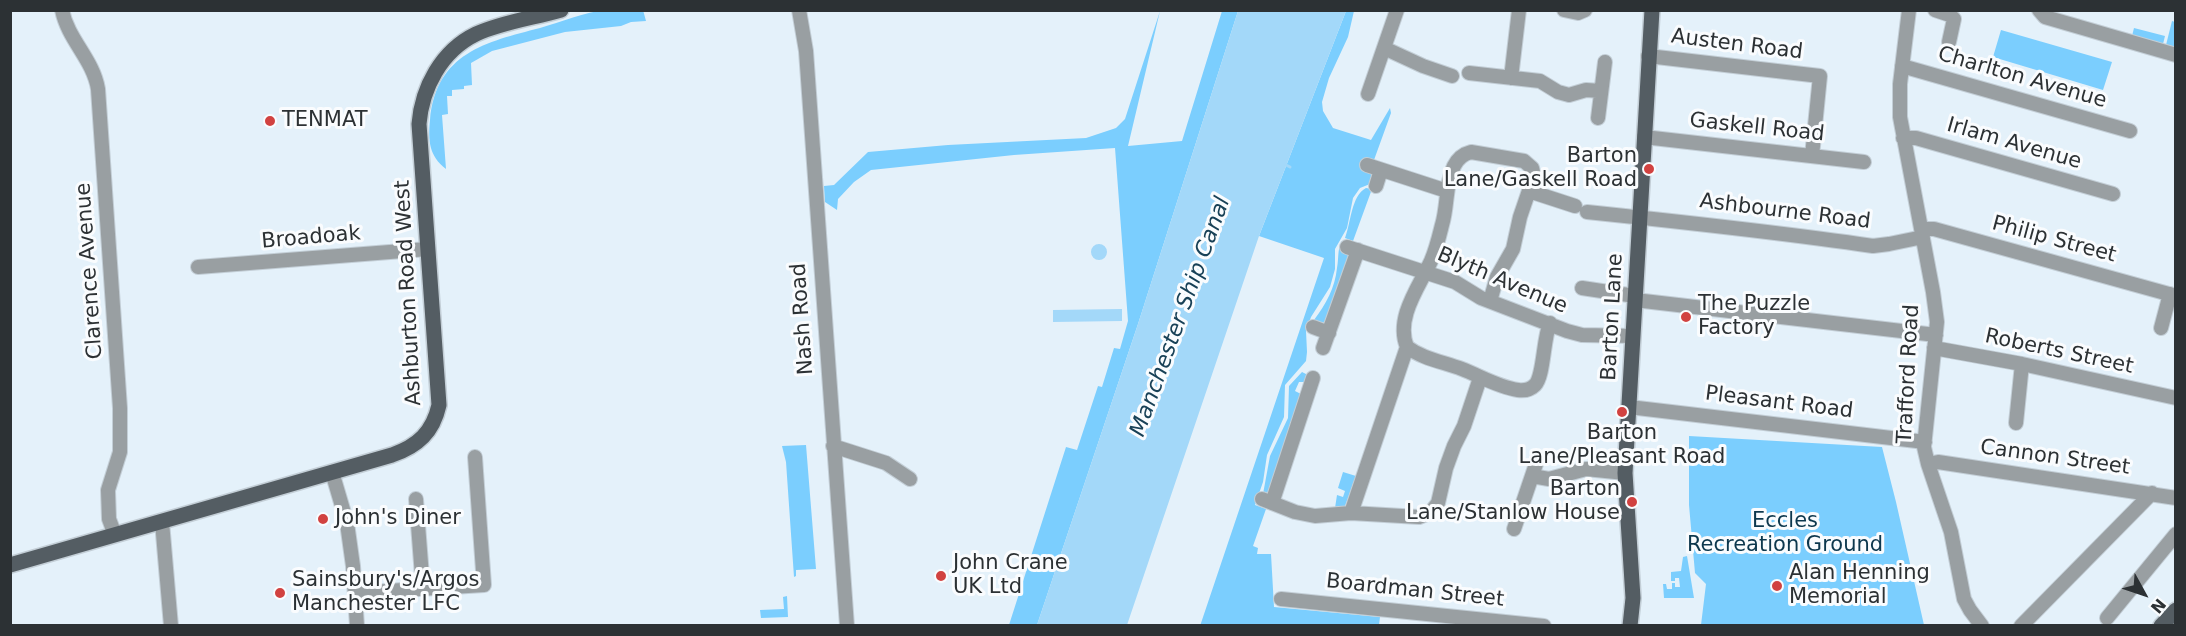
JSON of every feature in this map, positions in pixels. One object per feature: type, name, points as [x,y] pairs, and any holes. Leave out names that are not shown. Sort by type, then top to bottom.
[{"type":"main road","name":"Ashburton Road West","points":[[10,566],[406,450],[425,436],[437,416],[440,405],[419,124],[424,96],[430,82],[446,58],[475,35],[561,10]]},
{"type":"main road","name":"Barton Lane","points":[[1630,626],[1633,598],[1625,473],[1652,10]]},
{"type":"main road","points":[[2161,626],[2175,610]]},
{"type":"street","name":"Clarence Avenue","points":[[62,10],[69,33],[92,67],[98,89],[120,408],[120,452],[108,490],[109,519],[115,536]]},
{"type":"street","name":"Nash Road","points":[[799,10],[804,34],[847,626]]},
{"type":"street","points":[[1368,84],[1397,10]]},
{"type":"street","points":[[1511,78],[1519,10]]},
{"type":"street","points":[[1564,10],[1578,13],[1585,10]]},
{"type":"street","name":"Trafford Road","points":[[1909,10],[1899,101],[1903,138],[1936,309],[1925,442],[1928,464],[1951,532],[1964,599],[1982,626]]},
{"type":"street","points":[[1935,10],[1950,15],[1954,19],[1949,42]]},
{"type":"street","points":[[2042,14],[2175,55]]},
{"type":"street","points":[[1384,48],[1439,66],[1452,76]]},
{"type":"street","name":"Austen Road","points":[[1648,56],[1820,76],[1812,156]]},
{"type":"street","points":[[1598,118],[1605,62]]},
{"type":"street","name":"Charlton Avenue","points":[[1902,66],[2130,131]]},
{"type":"street","points":[[1469,73],[1486,81],[1511,78],[1540,81],[1558,92],[1569,95],[1586,90],[1601,91]]},
{"type":"street","name":"Gaskell Road","points":[[1644,137],[1864,162]]},
{"type":"street","name":"Irlam Avenue","points":[[1903,138],[1912,137],[1924,140],[2113,194]]},
{"type":"street","points":[[1351,513],[1407,347],[1403,325],[1417,286],[1431,260],[1443,224],[1447,206],[1447,191],[1457,161],[1466,153],[1471,152],[1524,160],[1533,172],[1533,181],[1520,217],[1513,249],[1497,277],[1490,301]]},
{"type":"street","points":[[1367,165],[1447,191]]},
{"type":"street","points":[[1376,186],[1381,170]]},
{"type":"street","name":"Ashbourne Road","points":[[1529,191],[1581,209],[1640,218],[1783,232],[1873,246],[1889,244],[1922,233]]},
{"type":"street","name":"Philip Street","points":[[1922,233],[1934,229],[2173,295]]},
{"type":"street","name":"Broadoak","points":[[198,267],[428,249]]},
{"type":"street","name":"Blyth Avenue","points":[[1323,348],[1352,249],[1455,282],[1476,295],[1567,331],[1582,335],[1633,336]]},
{"type":"street","name":"Roberts Street","points":[[1582,288],[1635,298],[1935,341],[2022,364],[2175,398]]},
{"type":"street","points":[[2161,327],[2173,295]]},
{"type":"street","points":[[1407,347],[1420,355],[1462,369],[1480,378],[1516,390],[1528,390],[1533,388],[1541,374],[1544,344],[1550,323]]},
{"type":"street","points":[[1313,327],[1329,333]]},
{"type":"street","points":[[2016,423],[2022,364]]},
{"type":"street","points":[[1307,385],[1267,501],[1314,516],[1351,513],[1419,517],[1435,508],[1451,453],[1464,426],[1480,378]]},
{"type":"street","name":"Pleasant Road","points":[[1629,407],[1925,442]]},
{"type":"street","points":[[833,446],[886,463],[910,479]]},
{"type":"street","points":[[355,593],[484,585],[475,457]]},
{"type":"street","name":"Cannon Street","points":[[1928,464],[1938,462],[2175,498]]},
{"type":"street","points":[[1531,524],[1516,524],[1534,470],[1549,479],[1586,469],[1625,473]]},
{"type":"street","points":[[332,472],[347,523],[357,626]]},
{"type":"street","points":[[2021,626],[2152,493]]},
{"type":"street","points":[[416,499],[423,589]]},
{"type":"street","points":[[162,522],[171,626]]},
{"type":"street","points":[[2107,618],[2175,534]]},
{"type":"street","name":"Boardman Street","points":[[1281,599],[1544,626]]},
{"type":"green space","points":[[606,10],[643,10],[646,21],[565,32],[492,51],[471,63],[472,85],[464,86],[464,89],[452,90],[452,96],[447,96],[448,114],[442,115],[446,169],[436,159],[429,135],[434,97],[442,79],[453,65],[467,54],[501,39],[590,13]]},
{"type":"green space","points":[[1160,11],[1128,146],[1182,141],[1222,11],[1238,11],[1138,324],[1037,625],[1009,625],[1066,447],[1077,450],[1098,386],[1102,387],[1114,348],[1120,349],[1128,321],[1115,148],[1014,155],[871,170],[854,182],[838,199],[837,210],[825,202],[824,186],[834,185],[868,152],[948,145],[1086,138],[1116,128],[1125,119]]},
{"type":"green space","points":[[1346,11],[1354,11],[1348,37],[1329,78],[1322,102],[1323,111],[1333,128],[1371,140],[1390,108],[1391,113],[1374,160],[1367,158],[1363,169],[1373,174],[1370,184],[1360,188],[1353,198],[1347,228],[1335,249],[1335,269],[1330,287],[1311,317],[1306,331],[1306,361],[1285,385],[1284,417],[1267,455],[1263,482],[1255,505],[1266,509],[1253,546],[1258,548],[1257,554],[1271,554],[1274,607],[1380,617],[1379,625],[1200,626],[1324,258],[1259,236]]},
{"type":"green space","points":[[2172,21],[2175,22],[2175,48],[2166,45]]},
{"type":"green space","points":[[2134,28],[2165,36],[2163,44],[2132,36]]},
{"type":"green space","points":[[2001,30],[2112,62],[2103,90],[1993,57]]},
{"type":"green space","points":[[1366,188],[1372,189],[1353,241],[1345,238],[1354,203]]},
{"type":"green space","points":[[1342,241],[1345,242],[1349,255],[1326,323],[1314,321],[1332,289]]},
{"type":"green space","points":[[1302,372],[1308,375],[1304,382],[1299,382],[1295,391],[1301,394],[1269,493],[1263,494],[1270,456],[1288,418],[1289,386]]},
{"type":"green space","name":"Eccles Recreation Ground","points":[[1689,436],[1882,447],[1924,625],[1701,625],[1706,584],[1695,573],[1689,505]]},
{"type":"green space","points":[[806,445],[816,569],[796,570],[794,577],[786,462],[782,446]]},
{"type":"green space","points":[[1343,472],[1356,476],[1345,506],[1335,508],[1337,495],[1343,497],[1345,491],[1338,488]]},
{"type":"green space","points":[[1687,556],[1694,598],[1664,598],[1663,584],[1666,584],[1667,589],[1672,589],[1672,583],[1675,583],[1675,587],[1680,587],[1679,578],[1671,581],[1671,572],[1681,571],[1683,557]]},
{"type":"green space","points":[[787,596],[788,617],[761,618],[760,610],[784,609],[783,597]]},
{"type":"water","name":"Manchester Ship Canal","points":[[1238,11],[1346,11],[1259,236],[1127,625],[1037,625],[1138,324]]},
{"type":"water","points":[[1099,244],[1105,246],[1107,252],[1105,258],[1099,260],[1093,258],[1091,252],[1093,246]]},
{"type":"water","points":[[1122,309],[1122,321],[1053,322],[1053,310]]},
{"type":"waterway","points":[[1286,165],[1290,167]]},
{"type":"place","name":"TENMAT","points":[[270,121]]},
{"type":"place","name":"Barton Lane/Gaskell Road","points":[[1649,169]]},
{"type":"place","name":"The Puzzle Factory","points":[[1686,317]]},
{"type":"place","name":"Barton Lane/Pleasant Road","points":[[1622,412]]},
{"type":"place","name":"Barton Lane/Stanlow House","points":[[1632,502]]},
{"type":"place","name":"John's Diner","points":[[323,519]]},
{"type":"place","name":"John Crane UK Ltd","points":[[941,576]]},
{"type":"place","name":"Alan Henning Memorial","points":[[1777,586]]},
{"type":"place","name":"Sainsbury's/Argos Manchester LFC","points":[[280,593]]}]
